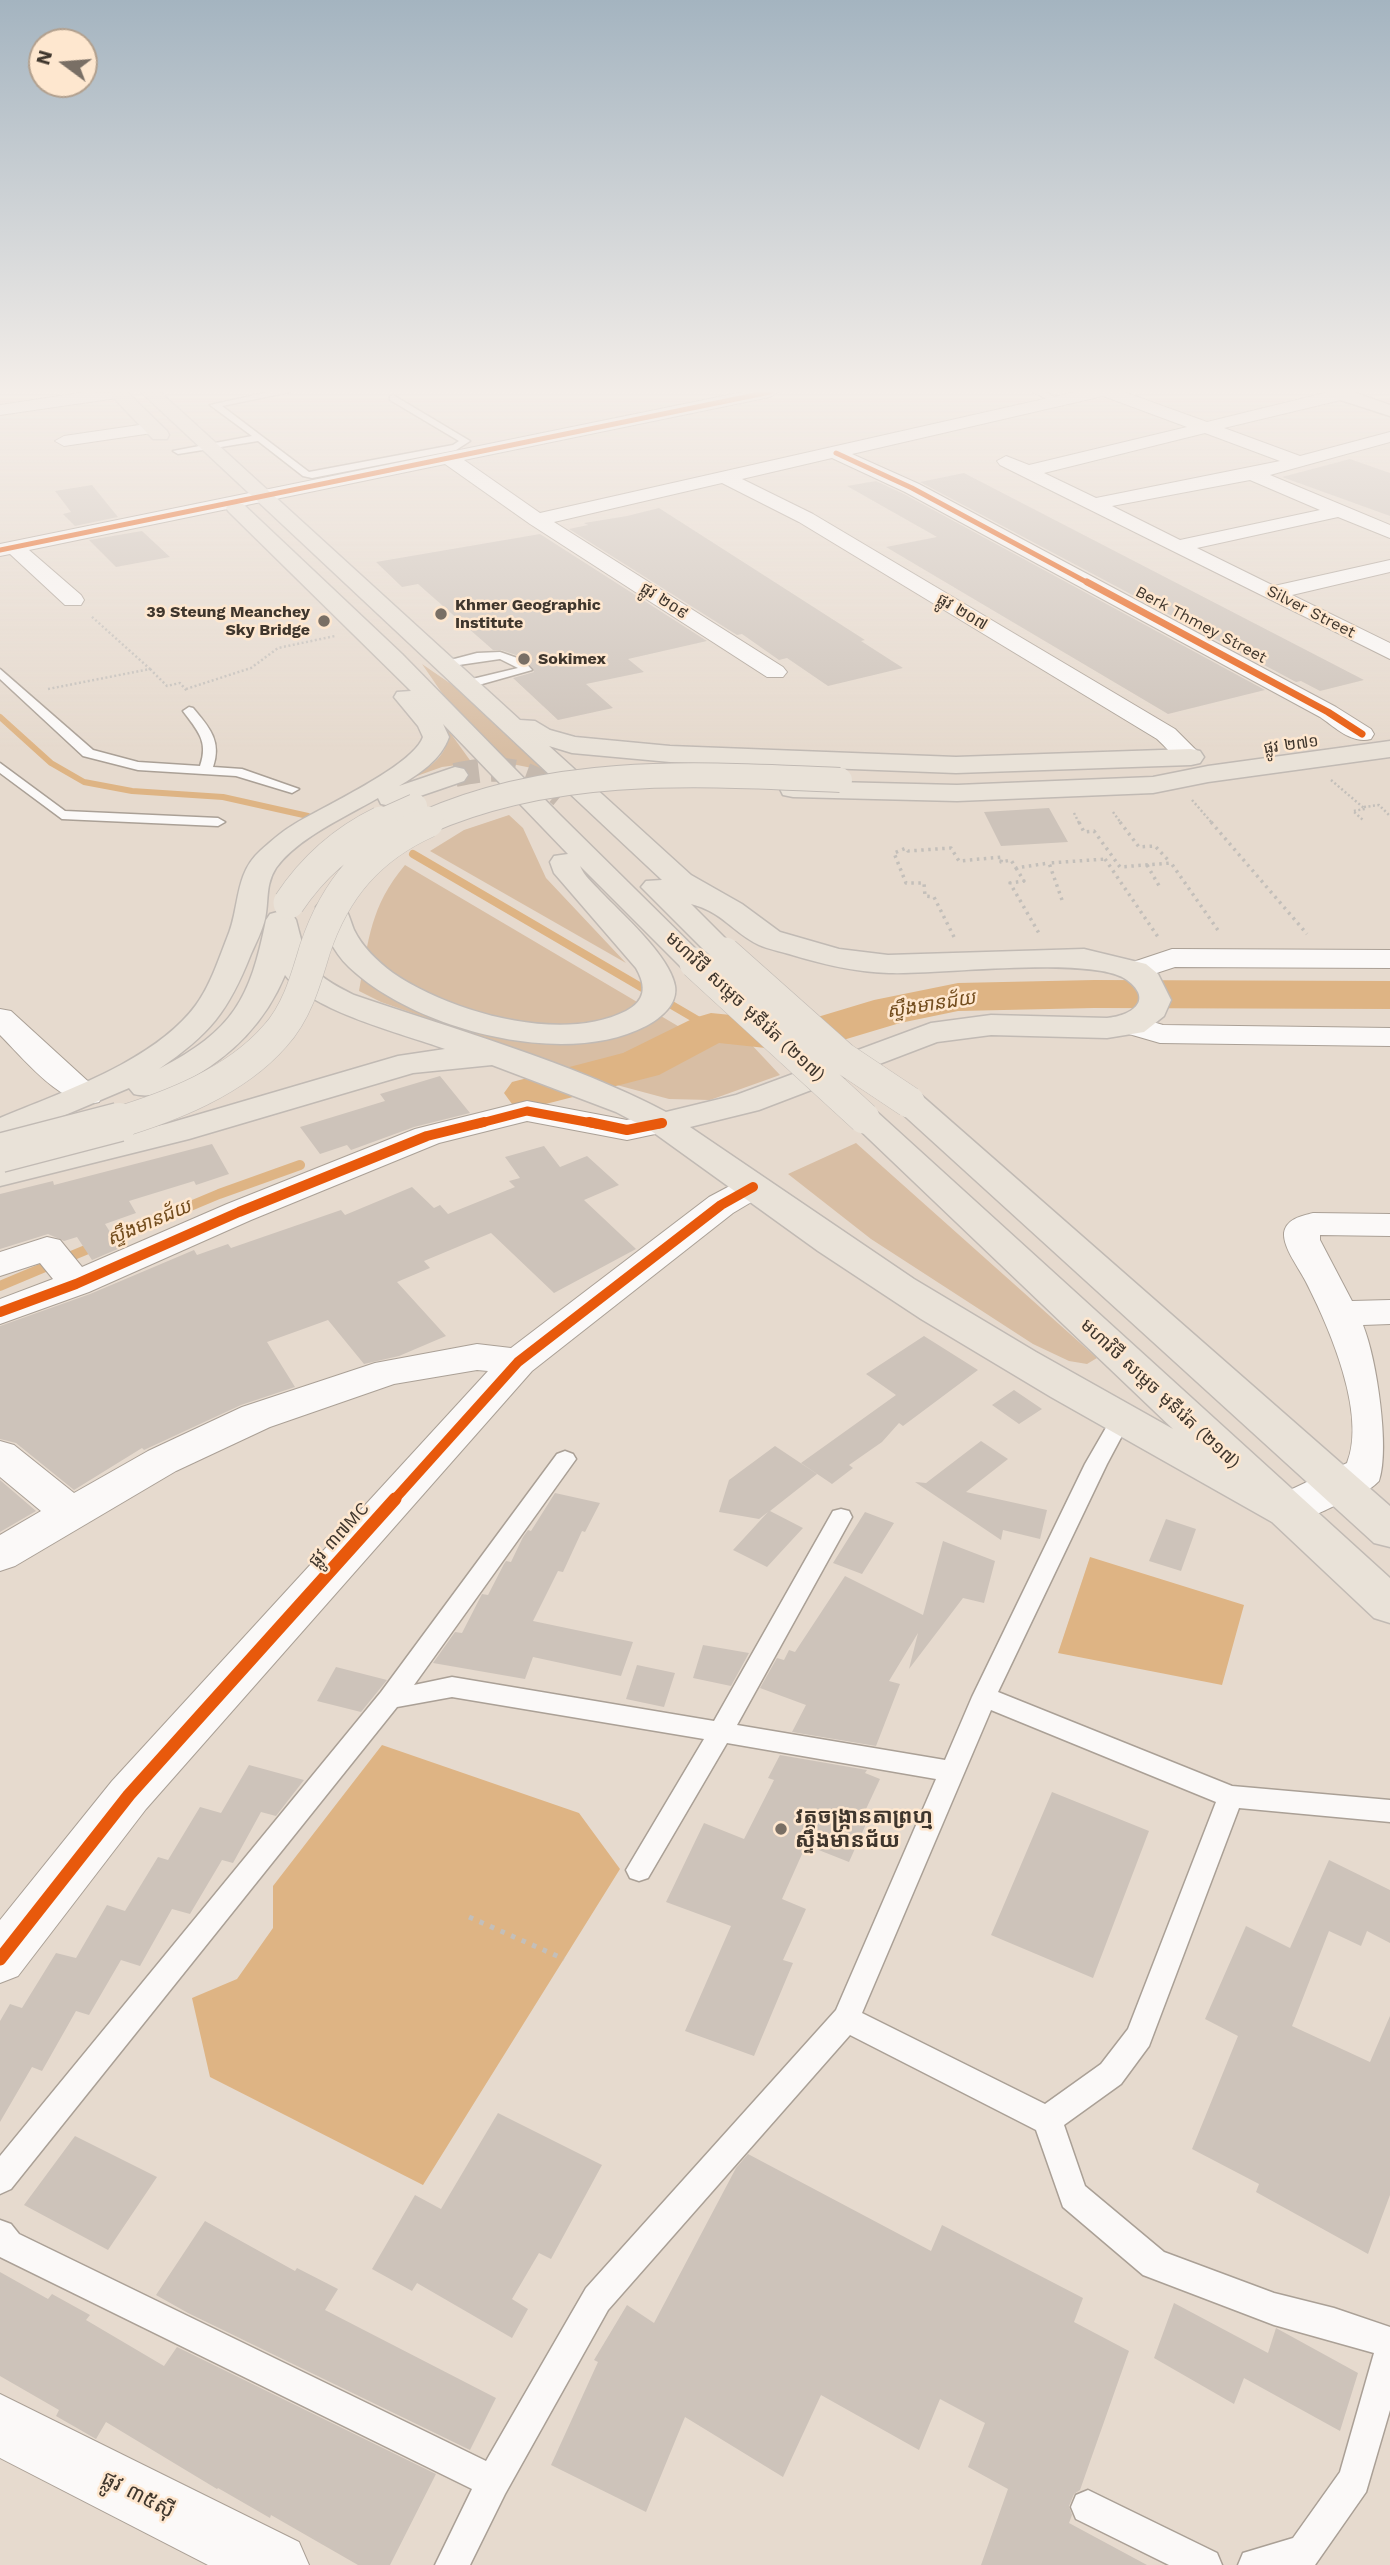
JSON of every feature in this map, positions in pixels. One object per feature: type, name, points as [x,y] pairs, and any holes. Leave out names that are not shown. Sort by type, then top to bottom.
[{"type":"main road","points":[[240,512],[555,808],[843,1058],[909,1102],[1390,1531]]},
{"type":"main road","name":"មហាវិថី សម្តេច មុនីរ៉េត (២១៧)","points":[[279,512],[681,881],[724,954],[864,1118],[1390,1605]]},
{"type":"main road","points":[[394,659],[399,688],[430,724],[436,737],[433,746],[411,768],[323,818],[282,846],[267,860],[254,881],[273,914],[290,960],[300,976],[315,988],[343,1002],[528,1067],[628,1105],[662,1123],[935,1310],[1013,1357],[1286,1510]]},
{"type":"main road","points":[[502,716],[557,741],[620,752],[934,764],[1199,766]]},
{"type":"main road","name":"ផ្លូវ ២៧១","points":[[1199,766],[1390,729]]},
{"type":"main road","name":"ផ្លូវ ២៧១","points":[[1199,766],[1309,762],[1390,749]]},
{"type":"main road","points":[[2,1137],[148,1063],[181,1039],[206,1014],[273,914],[336,847],[363,829],[417,804],[481,784],[571,767],[626,764],[961,783],[1199,766]]},
{"type":"main road","points":[[615,819],[613,792],[621,788],[644,785],[919,793],[1080,789],[1153,785],[1176,780],[1199,766]]},
{"type":"main road","points":[[2,1137],[117,1099],[176,1073],[215,1049],[251,1012],[270,973],[274,881],[323,835],[400,793],[455,775]]},
{"type":"main road","points":[[2,1137],[140,1115],[183,1098],[241,1066],[280,1029],[297,1002],[318,937],[331,907],[361,867],[388,845],[432,820],[512,793],[581,780],[631,775],[841,776]]},
{"type":"main road","points":[[331,907],[339,931],[360,961],[393,986],[436,1006],[522,1031],[554,1037],[578,1036],[620,1027],[639,1018],[654,1006],[661,992],[658,977],[649,963],[569,873],[555,808]]},
{"type":"main road","points":[[662,1123],[747,1103],[930,1032],[991,1025],[1107,1028],[1133,1024],[1146,1017],[1156,1000],[1147,981],[1135,972],[1084,958],[888,964],[836,958],[769,938],[731,910],[681,881]]},
{"type":"main road","points":[[0,1175],[177,1132],[411,1063],[450,1058],[480,1058],[528,1067]]},
{"type":"street","points":[[7,548],[188,512]]},
{"type":"street","name":"ផ្លូវ ២០៩","points":[[525,512],[775,672]]},
{"type":"street","points":[[537,520],[574,512]]},
{"type":"street","name":"ផ្លូវ ២០៧","points":[[793,512],[1166,734],[1199,766]]},
{"type":"street","name":"Berk Thmey Street","points":[[957,512],[1328,712],[1362,734]]},
{"type":"street","name":"Silver Street","points":[[1110,512],[1384,645]]},
{"type":"street","points":[[1180,547],[1337,512]]},
{"type":"street","points":[[1342,512],[1390,532]]},
{"type":"street","points":[[7,548],[73,600]]},
{"type":"street","points":[[1273,593],[1390,566]]},
{"type":"street","points":[[1135,972],[1172,958],[1390,960]]},
{"type":"street","points":[[0,1018],[65,1080],[87,1095]]},
{"type":"street","points":[[1133,1024],[1160,1034],[1390,1037]]},
{"type":"street","points":[[0,1312],[66,1271],[239,1212],[427,1136],[527,1111],[547,1112],[627,1130],[662,1123]]},
{"type":"street","name":"ផ្លូវ ៣៧MC","points":[[0,1959],[129,1795],[519,1362],[721,1205],[753,1187]]},
{"type":"street","points":[[1286,1510],[1365,1472],[1379,1449],[1381,1419],[1373,1376],[1345,1314],[1302,1240],[1302,1229],[1313,1224],[1390,1225]]},
{"type":"street","points":[[0,1264],[47,1248],[66,1271]]},
{"type":"street","points":[[1345,1314],[1390,1312]]},
{"type":"street","points":[[0,1555],[162,1461],[256,1417],[377,1376],[477,1357],[519,1362]]},
{"type":"street","points":[[0,1455],[71,1513]]},
{"type":"street","name":"ផ្លូវ ៣៥ស៊ី","points":[[0,2425],[276,2565]]},
{"type":"lane","points":[[445,663],[500,655],[510,657],[526,670],[468,684]]},
{"type":"lane","points":[[0,673],[88,753],[138,766],[237,772],[292,789]]},
{"type":"lane","points":[[191,704],[212,742],[213,751],[205,769]]},
{"type":"lane","points":[[0,766],[61,815],[218,822]]},
{"type":"lane","points":[[453,2565],[493,2482],[597,2299],[846,2019],[950,1771],[1096,1464],[1122,1417]]},
{"type":"lane","points":[[0,2179],[390,1699],[565,1459]]},
{"type":"lane","points":[[639,1870],[721,1732],[841,1517]]},
{"type":"lane","points":[[390,1699],[452,1687],[950,1771]]},
{"type":"lane","points":[[984,1697],[1231,1797],[1390,1811]]},
{"type":"lane","points":[[1047,2120],[1111,2074],[1139,2037],[1231,1797]]},
{"type":"lane","points":[[846,2019],[1047,2120],[1074,2196],[1154,2264],[1274,2309],[1334,2324],[1390,2343]]},
{"type":"lane","points":[[0,2235],[8,2245],[493,2482]]},
{"type":"lane","points":[[1255,2565],[1303,2553],[1354,2480],[1390,2353]]},
{"type":"lane","points":[[1088,2507],[1205,2565]]},
{"type":"path","points":[[73,600],[167,686],[180,683],[186,689],[191,704]]},
{"type":"path","points":[[186,689],[251,668],[278,648],[364,630]]},
{"type":"path","points":[[23,694],[150,669]]},
{"type":"path","points":[[1309,762],[1363,807]]},
{"type":"path","points":[[1176,780],[1331,961]]},
{"type":"path","points":[[1080,789],[1078,802],[1068,802],[1084,832],[1094,831],[1121,867],[1171,863]]},
{"type":"path","points":[[1080,789],[1104,813],[1113,812],[1139,847],[1155,846],[1171,863],[1239,959]]},
{"type":"path","points":[[1363,820],[1353,811],[1378,805],[1390,816]]},
{"type":"path","points":[[958,945],[934,897],[925,896],[924,883],[906,883],[894,853],[906,848],[908,851],[951,848],[959,861],[1002,857],[1001,862],[1011,860],[1024,881],[1010,883],[1044,942]]},
{"type":"path","points":[[1105,859],[1172,958]]},
{"type":"path","points":[[1016,868],[1114,859]]},
{"type":"path","points":[[1049,863],[1062,900]]},
{"type":"path","points":[[1147,865],[1161,889]]},
{"type":"path","points":[[469,1917],[564,1959]]},
{"type":"shaded area","points":[[422,664],[467,695],[546,767],[537,769],[507,763],[446,699]]},
{"type":"shaded area","points":[[446,727],[472,763],[442,767],[414,777],[440,757],[447,743]]},
{"type":"shaded area","points":[[509,815],[523,828],[546,878],[626,963],[430,851],[464,830]]},
{"type":"shaded area","points":[[405,865],[688,1032],[624,1061],[583,1073],[381,1002],[359,991],[369,939],[378,910],[393,880]]},
{"type":"shaded area","points":[[720,1039],[749,1042],[780,1075],[710,1100],[669,1099],[613,1084],[652,1073]]},
{"type":"shaded area","points":[[856,1143],[1097,1358],[1087,1364],[1069,1361],[1033,1344],[871,1239],[788,1174]]},
{"type":"shaded area","points":[[1090,1557],[1244,1605],[1222,1685],[1058,1653]]},
{"type":"shaded area","points":[[382,1745],[579,1813],[620,1869],[423,2185],[210,2077],[192,1998],[237,1979],[273,1928],[273,1886]]},
{"type":"building","points":[[114,512],[118,517],[75,526],[63,514]]},
{"type":"building","points":[[644,512],[665,512],[865,640],[861,641],[903,668],[828,686],[787,658],[779,660],[742,634],[737,635],[569,529],[588,525],[584,523]]},
{"type":"building","points":[[892,512],[937,512],[1265,690],[1168,714],[886,547],[937,537]]},
{"type":"building","points":[[976,512],[1039,512],[1364,680],[1320,691],[1301,681],[1296,682]]},
{"type":"building","points":[[142,531],[170,557],[116,567],[89,540]]},
{"type":"building","points":[[540,534],[707,641],[628,659],[644,672],[586,684],[613,708],[558,720],[513,678],[534,672],[525,658],[493,650],[418,584],[402,587],[376,562]]},
{"type":"building","points":[[1049,808],[1068,842],[1001,846],[984,812]]},
{"type":"building","points":[[440,1076],[470,1113],[414,1127],[351,1150],[347,1145],[320,1154],[300,1127],[385,1101],[380,1094]]},
{"type":"building","points":[[212,1144],[229,1174],[196,1185],[194,1181],[129,1201],[136,1213],[105,1224],[120,1248],[92,1260],[77,1237],[64,1241],[48,1234],[0,1249],[0,1194],[53,1181],[54,1185]]},
{"type":"building","points":[[544,1146],[560,1167],[587,1156],[619,1185],[584,1200],[636,1249],[554,1293],[491,1233],[424,1261],[430,1268],[397,1282],[446,1336],[399,1356],[364,1364],[328,1320],[267,1342],[295,1387],[241,1405],[144,1450],[142,1448],[74,1490],[16,1443],[0,1439],[0,1326],[90,1294],[194,1250],[197,1255],[228,1244],[231,1248],[341,1210],[345,1215],[412,1187],[434,1208],[440,1205],[448,1214],[515,1187],[509,1181],[520,1178],[505,1157]]},
{"type":"building","points":[[924,1336],[978,1370],[903,1426],[899,1423],[882,1442],[849,1465],[853,1468],[832,1484],[801,1463],[896,1395],[866,1374]]},
{"type":"building","points":[[1014,1390],[1042,1409],[1019,1424],[992,1405]]},
{"type":"building","points":[[981,1441],[1008,1459],[966,1492],[1047,1510],[1040,1539],[1003,1530],[1001,1540],[915,1482],[926,1483]]},
{"type":"building","points":[[775,1446],[817,1474],[770,1511],[803,1528],[767,1567],[733,1550],[768,1512],[759,1519],[719,1512],[729,1480]]},
{"type":"building","points":[[0,1480],[36,1511],[0,1532]]},
{"type":"building","points":[[555,1493],[600,1503],[585,1532],[582,1531],[563,1572],[558,1571],[533,1621],[633,1642],[621,1676],[533,1657],[525,1679],[433,1663],[455,1632],[462,1633],[482,1594],[488,1595],[504,1564],[506,1561],[511,1562],[523,1537],[528,1530],[531,1531]]},
{"type":"building","points":[[865,1512],[894,1523],[862,1574],[833,1563]]},
{"type":"building","points":[[1166,1519],[1196,1529],[1181,1571],[1149,1561]]},
{"type":"building","points":[[943,1541],[995,1561],[984,1603],[963,1598],[909,1669],[918,1633],[889,1681],[900,1684],[876,1746],[792,1732],[806,1705],[760,1688],[777,1658],[784,1660],[789,1650],[795,1652],[845,1576],[923,1615]]},
{"type":"building","points":[[703,1645],[749,1653],[731,1686],[693,1678]]},
{"type":"building","points":[[637,1665],[675,1673],[664,1707],[626,1699]]},
{"type":"building","points":[[336,1667],[387,1680],[361,1712],[317,1701]]},
{"type":"building","points":[[780,1755],[867,1770],[865,1773],[880,1779],[860,1822],[866,1824],[849,1862],[806,1845],[782,1899],[806,1909],[783,1960],[793,1963],[754,2056],[685,2031],[731,1926],[666,1902],[704,1823],[744,1839],[774,1780],[768,1778]]},
{"type":"building","points":[[249,1765],[304,1780],[276,1816],[261,1812],[233,1863],[222,1860],[190,1914],[172,1909],[140,1966],[121,1960],[89,2015],[76,2011],[42,2071],[32,2067],[0,2122],[0,2021],[10,2004],[22,2008],[56,1953],[76,1958],[107,1905],[125,1911],[158,1857],[168,1860],[200,1807],[221,1813]]},
{"type":"building","points":[[1052,1792],[1149,1831],[1093,1978],[991,1935]]},
{"type":"building","points":[[1329,1860],[1390,1890],[1390,1943],[1367,1931],[1361,1946],[1329,1931],[1292,2026],[1370,2062],[1390,2016],[1390,2195],[1368,2254],[1256,2192],[1259,2184],[1192,2149],[1238,2036],[1205,2019],[1246,1926],[1290,1948]]},
{"type":"building","points":[[498,2113],[602,2165],[551,2259],[539,2253],[512,2299],[528,2309],[512,2338],[417,2283],[412,2291],[372,2269],[415,2195],[441,2209]]},
{"type":"building","points":[[75,2136],[157,2177],[108,2250],[24,2205]]},
{"type":"building","points":[[748,2154],[931,2251],[942,2225],[1083,2298],[1074,2322],[1129,2351],[1080,2490],[1074,2494],[1069,2506],[1072,2515],[1069,2523],[1147,2565],[981,2565],[1008,2489],[968,2467],[985,2423],[940,2399],[919,2450],[821,2395],[783,2477],[685,2417],[646,2512],[551,2465],[598,2362],[594,2360],[627,2305],[654,2323],[736,2168]]},
{"type":"building","points":[[205,2221],[295,2271],[297,2268],[338,2289],[325,2310],[496,2398],[470,2450],[156,2295]]},
{"type":"building","points":[[0,2272],[48,2299],[52,2294],[90,2315],[86,2320],[164,2366],[177,2347],[436,2474],[390,2565],[358,2565],[271,2515],[270,2518],[217,2489],[106,2422],[96,2439],[56,2416],[59,2410],[0,2376]]},
{"type":"building","points":[[1174,2303],[1268,2353],[1276,2328],[1358,2373],[1340,2431],[1244,2378],[1234,2404],[1154,2358]]},
{"type":"waterway","points":[[0,717],[51,763],[84,782],[132,791],[223,797],[308,816]]},
{"type":"waterway","points":[[413,854],[711,1028]]},
{"type":"waterway","name":"ស្ទឹងមានជ័យ","points":[[530,1093],[641,1064],[711,1028],[803,1037],[891,1010],[958,997],[1094,994],[1390,995]]},
{"type":"waterway","name":"ស្ទឹងមានជ័យ","points":[[0,1286],[219,1194],[300,1165]]},
{"type":"tunnel","points":[[455,775],[485,770],[511,771],[535,779],[561,796]]},
{"type":"cycle path","points":[[0,550],[187,512]]},
{"type":"cycle path","points":[[956,512],[1328,712],[1362,734]]},
{"type":"cycle path","points":[[0,1312],[76,1284],[239,1212],[427,1136],[527,1111],[627,1130],[662,1123]]},
{"type":"cycle path","points":[[0,1959],[129,1795],[518,1362],[721,1205],[753,1187]]},
{"type":"place","name":"Khmer Geographic Institute","points":[[441,614]]},
{"type":"place","name":"39 Steung Meanchey Sky Bridge","points":[[324,621]]},
{"type":"place","name":"Sokimex","points":[[524,659]]},
{"type":"place","name":"វត្តចង្ក្រានតាព្រហ្ម ស្ទឹងមានជ័យ","points":[[781,1829]]}]
